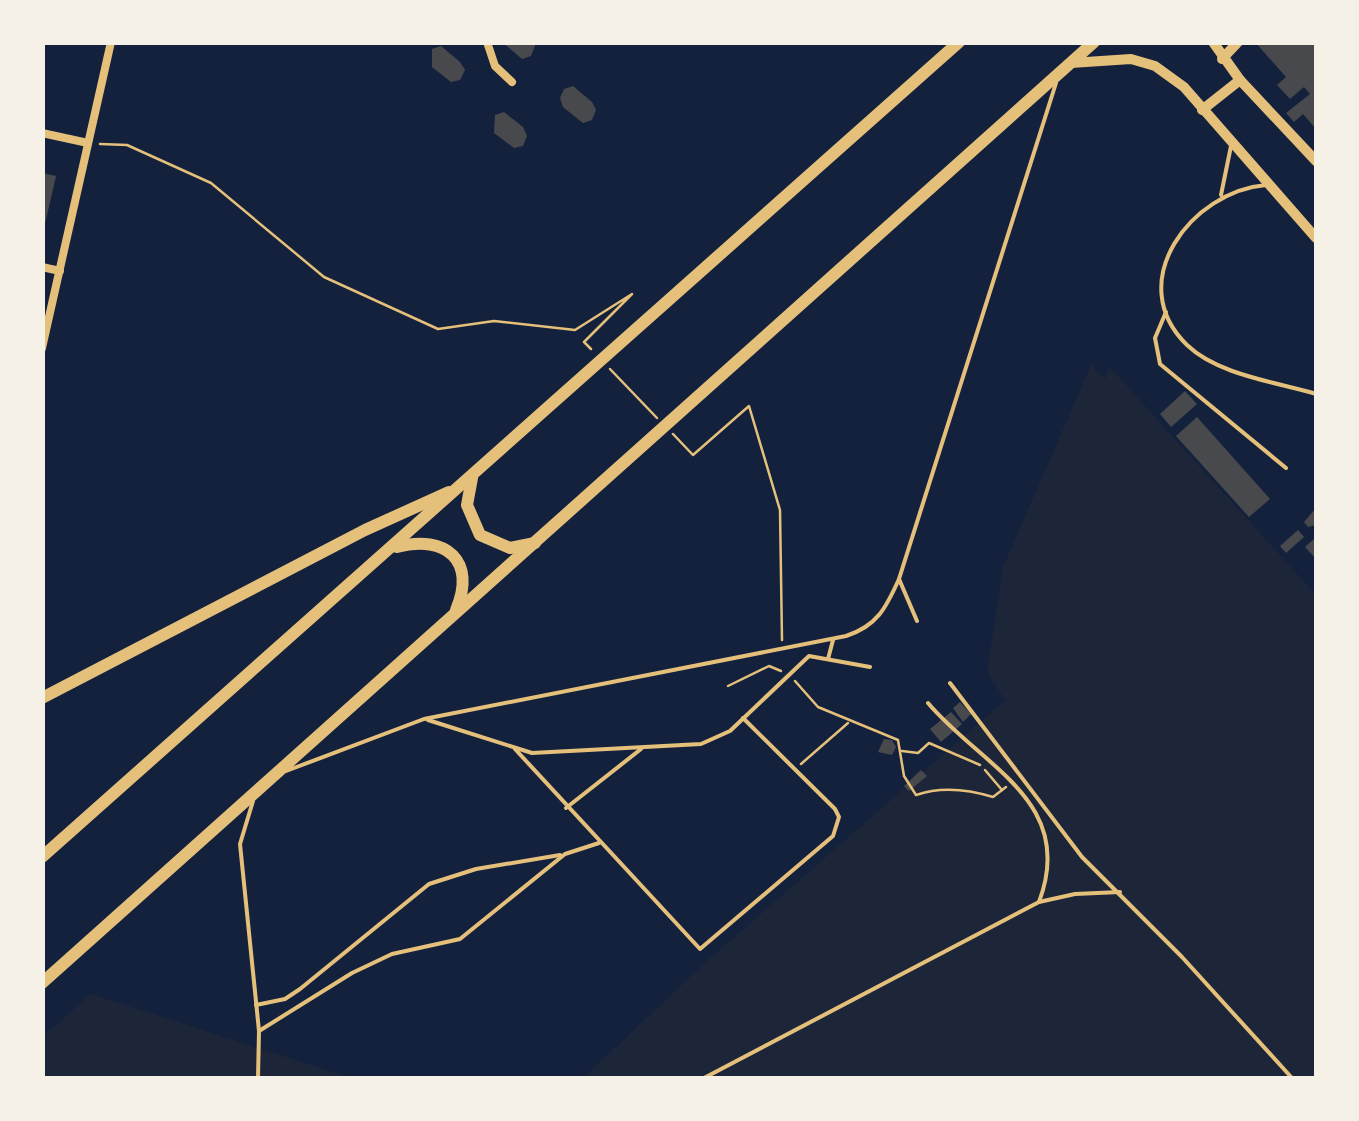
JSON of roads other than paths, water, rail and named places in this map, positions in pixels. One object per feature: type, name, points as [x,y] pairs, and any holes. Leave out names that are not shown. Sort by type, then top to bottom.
[{"type":"highway","points":[[42,858],[959,42]]},
{"type":"highway","points":[[42,983],[1094,42]]},
{"type":"highway","points":[[473,475],[466,505],[480,535],[510,548],[536,542]]},
{"type":"highway","points":[[42,698],[365,530],[460,487]]},
{"type":"highway","points":[[394,548],[420,540],[439,545],[454,556],[463,574],[464,593],[453,617]]},
{"type":"street","points":[[42,348],[111,42]]},
{"type":"street","points":[[487,42],[496,66],[512,82]]},
{"type":"street","points":[[1214,42],[1222,59],[1316,162]]},
{"type":"street","points":[[1222,59],[1238,42]]},
{"type":"street","points":[[1072,63],[1131,59],[1156,66],[1184,88],[1316,238]]},
{"type":"street","points":[[1202,110],[1240,80]]},
{"type":"street","points":[[42,134],[88,143]]},
{"type":"street","points":[[42,267],[60,271]]},
{"type":"lane","points":[[272,776],[424,719],[834,640],[874,623],[899,580],[1058,76]]},
{"type":"lane","points":[[1221,195],[1231,144]]},
{"type":"lane","points":[[1267,185],[1221,195],[1189,224],[1165,260],[1160,278],[1166,312],[1185,343],[1202,356],[1316,394]]},
{"type":"lane","points":[[1166,312],[1155,338],[1160,364],[1286,468]]},
{"type":"lane","points":[[899,580],[917,620]]},
{"type":"lane","points":[[828,658],[834,640]]},
{"type":"lane","points":[[424,719],[532,754],[701,744],[720,738],[809,656],[870,667]]},
{"type":"lane","points":[[950,683],[1082,857],[1120,892],[1292,1078]]},
{"type":"lane","points":[[928,703],[960,740],[992,761],[1013,782],[1033,810],[1051,849],[1040,902]]},
{"type":"lane","points":[[515,750],[700,949],[833,836],[840,817],[743,718]]},
{"type":"lane","points":[[566,808],[641,749]]},
{"type":"lane","points":[[256,793],[240,844],[259,1031],[258,1078]]},
{"type":"lane","points":[[256,1004],[284,999],[300,989],[429,884],[476,868],[565,854],[598,843]]},
{"type":"lane","points":[[259,1031],[352,973],[392,954],[472,932],[565,854]]},
{"type":"lane","points":[[704,1078],[1040,902],[1074,894],[1120,892]]}]
